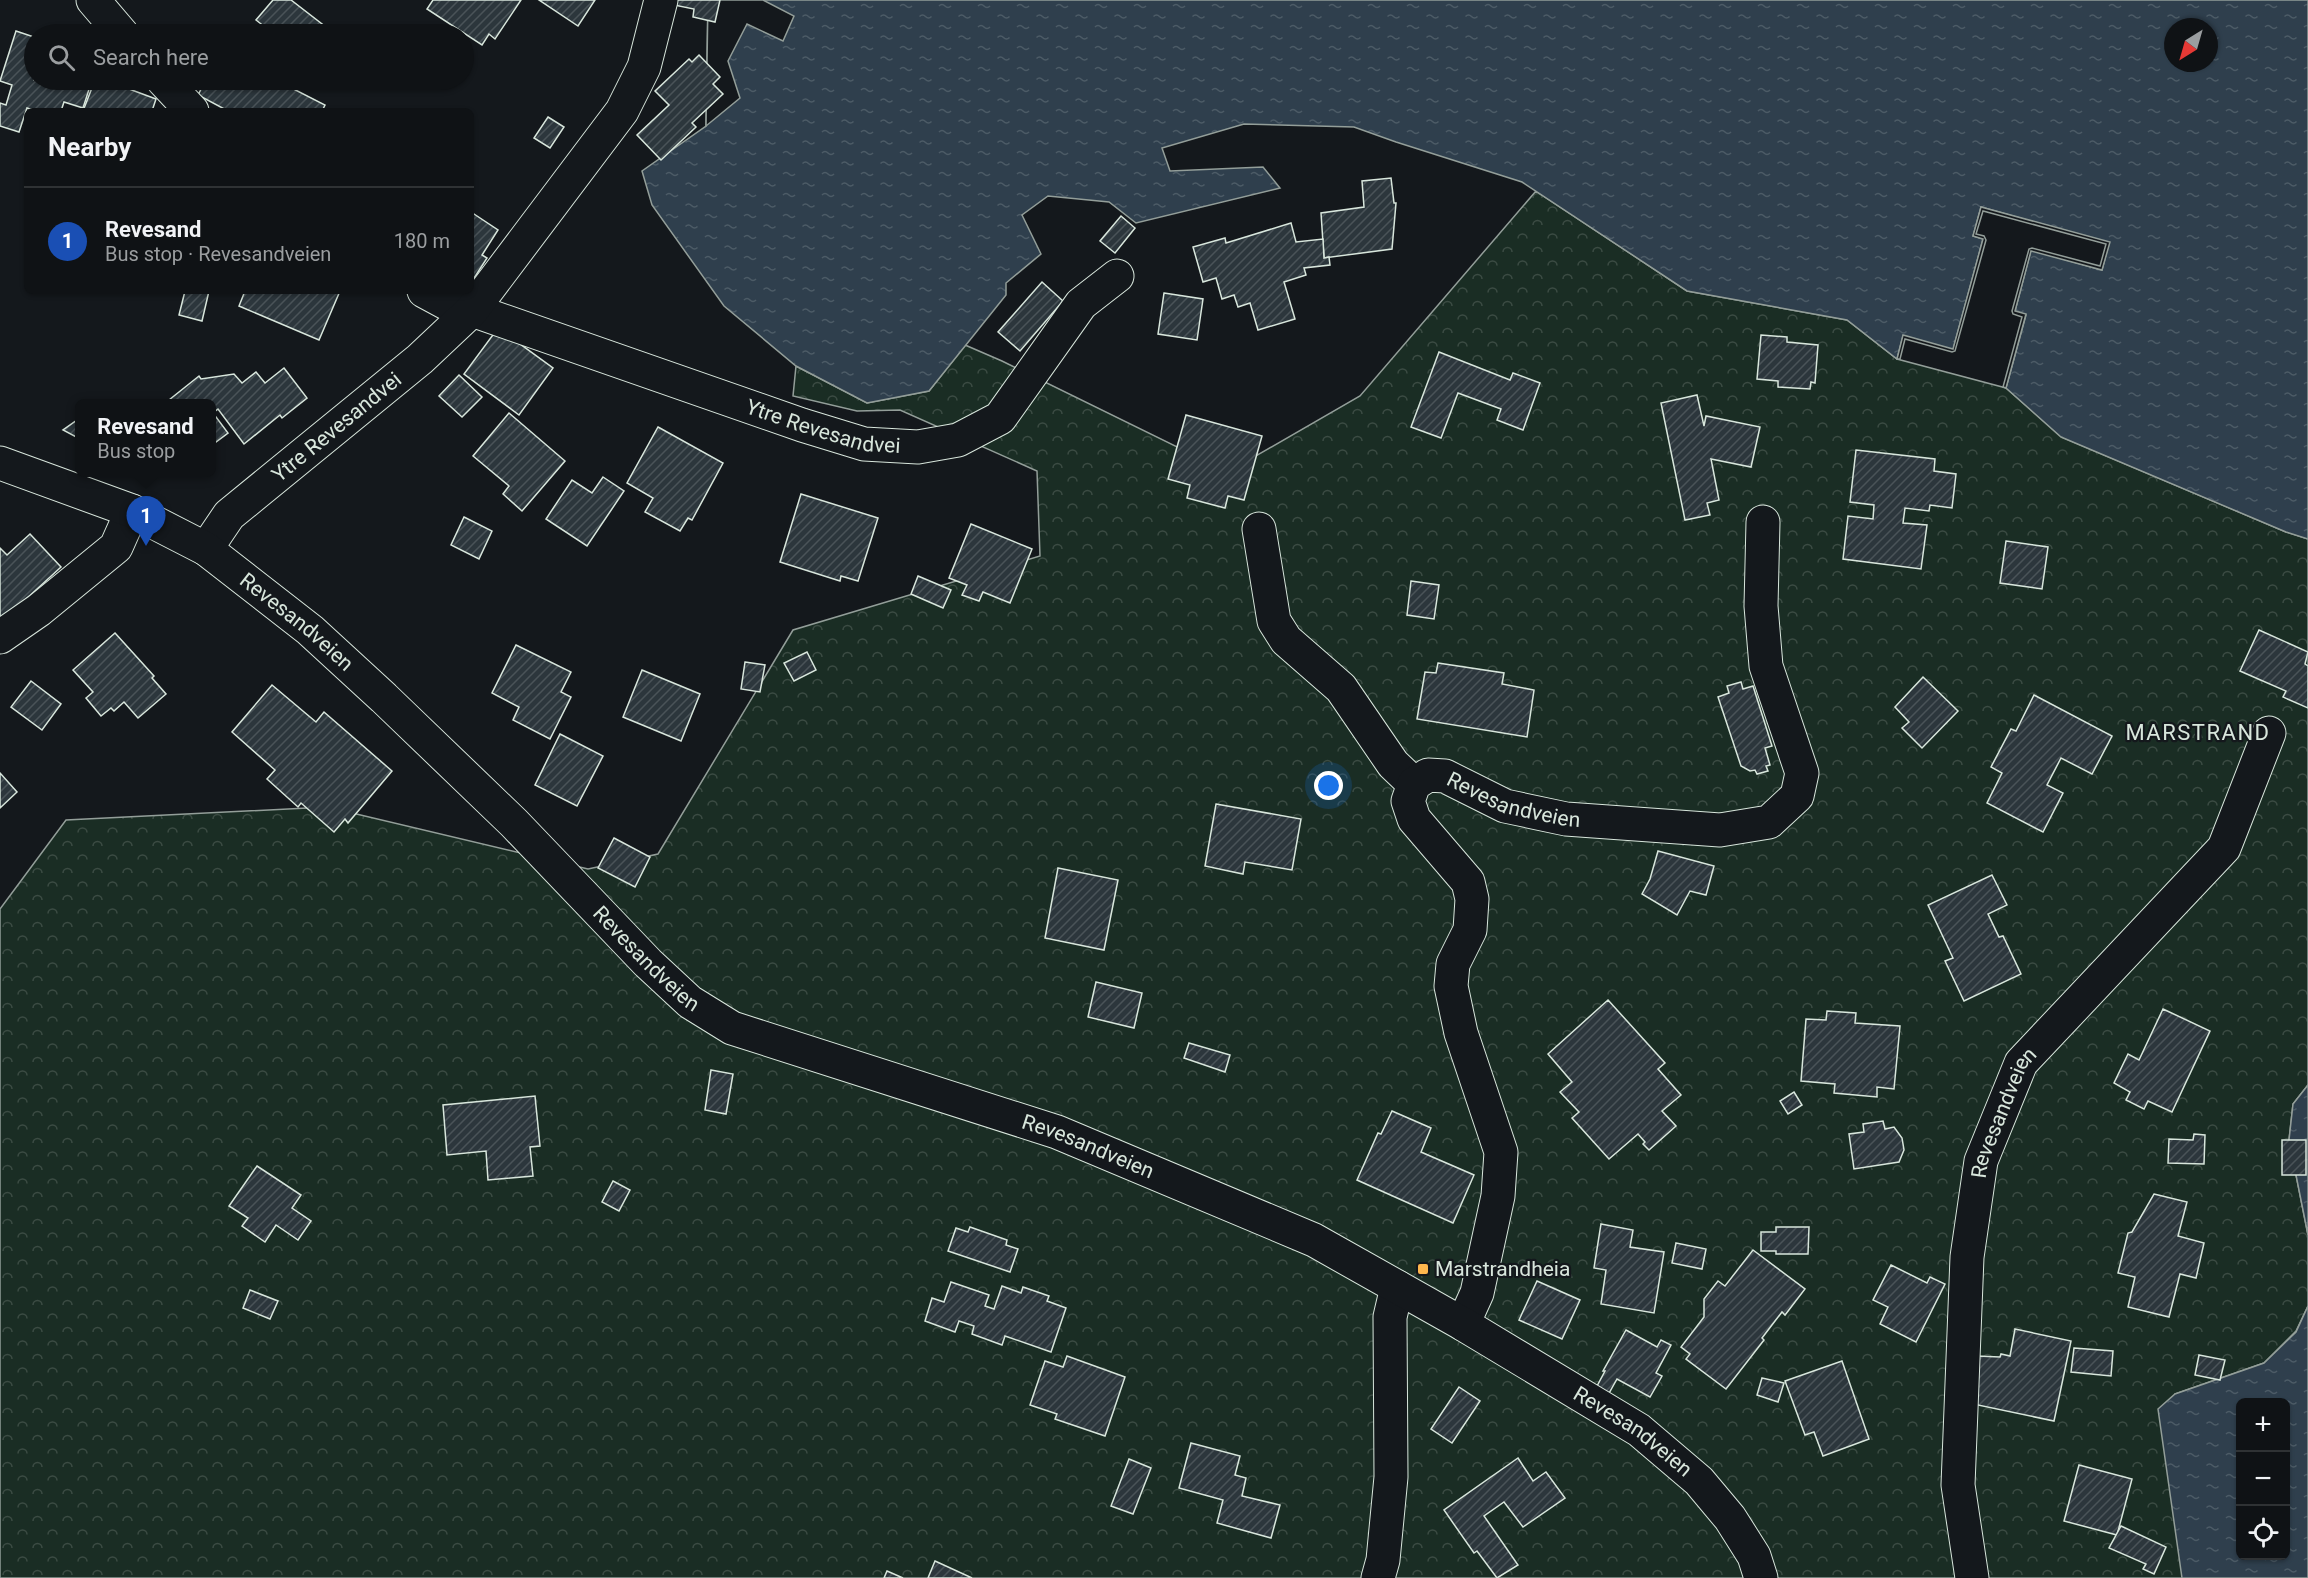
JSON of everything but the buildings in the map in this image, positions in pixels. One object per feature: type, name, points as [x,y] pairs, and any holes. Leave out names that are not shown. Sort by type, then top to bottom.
[{"type":"street","points":[[93,0],[113,24]]},
{"type":"street","name":"Ytre Revesandvei","points":[[206,549],[229,515],[420,359],[472,310],[622,111],[644,67],[661,0]]},
{"type":"street","points":[[173,90],[189,108]]},
{"type":"street","name":"Ytre Revesandvei","points":[[430,294],[450,305],[472,310],[802,425],[864,444],[918,447],[958,440],[1000,418],[1081,304],[1118,276]]},
{"type":"street","name":"Revesandveien","points":[[0,463],[132,512],[206,549],[310,630],[514,823],[648,963],[690,1002],[732,1028],[1057,1132],[1314,1240],[1463,1324],[1639,1430],[1699,1481],[1730,1518],[1754,1556],[1761,1578]]},
{"type":"street","points":[[0,637],[39,610],[116,547],[132,512]]},
{"type":"street","name":"Revesandveien","points":[[1463,1324],[1477,1293],[1496,1207],[1501,1152],[1461,1033],[1451,986],[1453,964],[1470,930],[1472,899],[1470,890],[1468,882],[1413,819],[1408,801],[1414,784],[1428,775],[1445,776],[1505,806],[1566,819],[1720,830],[1769,822],[1797,796],[1802,773],[1766,666],[1761,606],[1763,522]]},
{"type":"street","points":[[1259,529],[1274,621],[1286,640],[1341,687],[1393,764],[1414,784]]},
{"type":"street","name":"Revesandveien","points":[[1972,1578],[1958,1485],[1967,1257],[1982,1161],[2021,1063],[2224,848],[2269,733]]},
{"type":"street","points":[[1377,1578],[1383,1560],[1391,1477],[1390,1317],[1397,1287]]},
{"type":"green space","points":[[1536,191],[1687,291],[1847,320],[1897,359],[2006,388],[2062,437],[2286,532],[2308,539],[2308,1085],[2293,1104],[2289,1140],[2308,1235],[2308,1306],[2296,1331],[2264,1363],[2175,1394],[2182,1578],[0,1578],[0,909],[66,820],[327,807],[588,869],[658,854],[793,630],[1040,556],[1037,471],[900,410],[857,411],[793,396],[796,366],[867,403],[929,391],[965,345],[1228,472],[1360,396]]},
{"type":"water","points":[[708,0],[2308,0],[2308,539],[2286,532],[2061,437],[2006,388],[2026,315],[2015,311],[2031,250],[2102,270],[2109,243],[1981,207],[1973,236],[1983,239],[1953,350],[1903,336],[1897,359],[1847,320],[1687,291],[1522,182],[1354,127],[1244,124],[1162,148],[1170,171],[1263,167],[1280,188],[1136,223],[1109,202],[1048,196],[1022,215],[1041,254],[1006,283],[1006,295],[929,391],[867,403],[796,366],[724,306],[652,205],[642,171],[706,126]]},
{"type":"water","points":[[2308,1085],[2308,1235],[2289,1140],[2293,1104]]},
{"type":"water","points":[[2308,1306],[2308,1578],[2182,1578],[2158,1409],[2175,1394],[2264,1363],[2296,1332]]},
{"type":"pier","points":[[708,0],[763,0],[794,16],[783,41],[747,24],[728,61],[740,98],[706,126]]},
{"type":"pier","points":[[1981,207],[2110,242],[2102,270],[2031,251],[2015,311],[2026,314],[2006,388],[2003,387],[2022,317],[2013,314],[2012,311],[2029,249],[2100,266],[2106,244],[1983,211],[1976,234],[1984,236],[1986,240],[1955,351],[1905,339],[1900,359],[1897,359],[1903,335],[1953,349],[1983,239],[1973,236]]},
{"type":"place","name":"Revesand","points":[[146,546]]},
{"type":"place","name":"Marstrandheia","points":[[1423,1269]]},
{"type":"district","name":"MARSTRAND","points":[[2198,732]]}]
